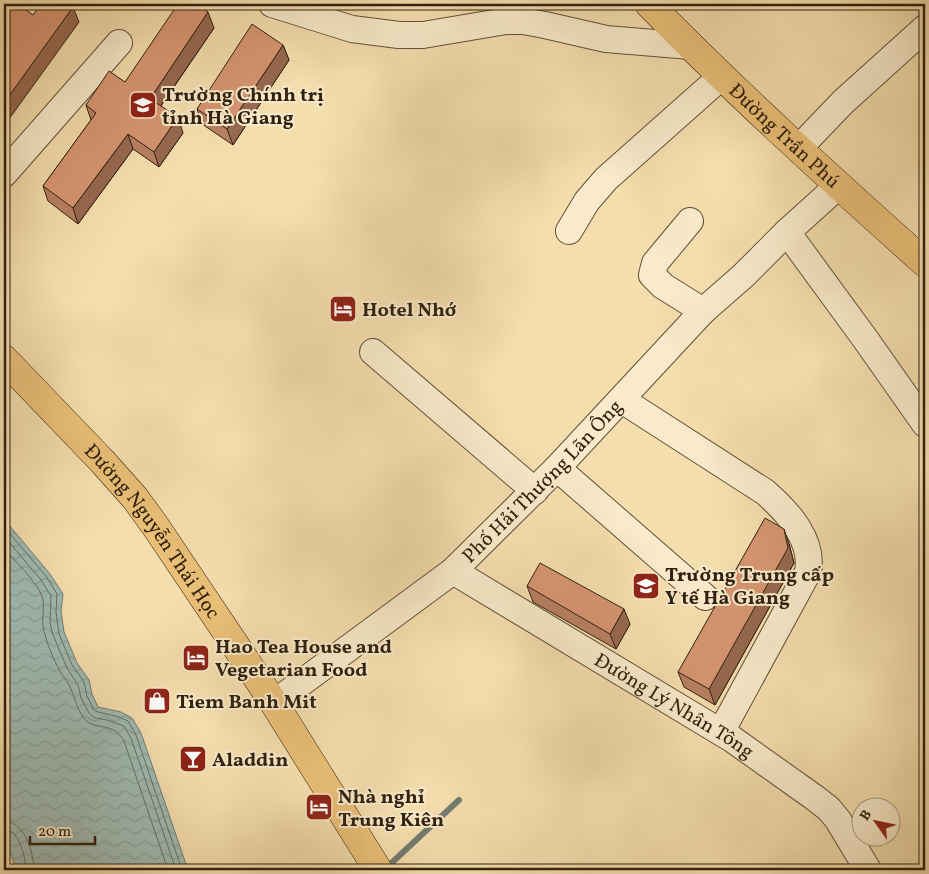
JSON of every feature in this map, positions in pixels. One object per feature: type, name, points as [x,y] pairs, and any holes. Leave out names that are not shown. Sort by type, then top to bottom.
[{"type":"main road","name":"Đường Trần Phú","points":[[649,4],[838,186],[925,263]]},
{"type":"main road","name":"Đường Nguyễn Thái Học","points":[[4,359],[135,498],[274,703],[373,862]]},
{"type":"street","points":[[272,4],[352,29],[399,35],[423,35],[506,21],[523,21],[606,39],[691,46]]},
{"type":"street","points":[[799,148],[843,102],[925,28]]},
{"type":"street","points":[[4,174],[119,42]]},
{"type":"street","points":[[569,231],[587,202],[606,179],[722,76]]},
{"type":"street","name":"Phố Hải Thượng Lãn Ông","points":[[274,703],[423,595],[453,571],[535,491],[622,400],[703,311],[838,186]]},
{"type":"street","points":[[690,221],[655,263],[652,275],[663,286],[703,311]]},
{"type":"street","points":[[787,232],[925,424]]},
{"type":"street","points":[[372,352],[535,491]]},
{"type":"street","points":[[622,400],[737,472],[765,492],[779,504],[796,525],[808,550],[810,561],[808,572],[721,732]]},
{"type":"street","points":[[557,468],[705,597]]},
{"type":"street","name":"Đường Lý Nhân Tông","points":[[453,571],[721,732],[829,808],[868,870]]},
{"type":"water","points":[[4,519],[50,574],[63,594],[61,611],[64,632],[77,663],[89,680],[92,694],[98,707],[121,712],[132,718],[141,733],[188,870],[15,870],[4,835]]},
{"type":"building","points":[[4,4],[18,4],[33,15],[41,4],[68,4],[73,7],[4,103]]},
{"type":"building","points":[[178,4],[195,4],[208,12],[150,99],[178,117],[154,152],[128,134],[73,208],[43,186],[96,113],[86,105],[109,71],[125,82]]},
{"type":"building","points":[[252,24],[283,45],[227,129],[197,109]]},
{"type":"building","points":[[765,518],[784,529],[788,548],[709,689],[678,672]]},
{"type":"building","points":[[540,563],[624,609],[610,634],[527,586]]},
{"type":"building","points":[[925,863],[925,870],[918,870]]},
{"type":"waterway","points":[[385,869],[459,800]]},
{"type":"place","name":"Trường Chính trị tỉnh Hà Giang","points":[[143,105]]},
{"type":"place","name":"Hotel Nhớ","points":[[343,309]]},
{"type":"place","name":"Trường Trung cấp Y tế Hà Giang","points":[[646,586]]},
{"type":"place","name":"Hao Tea House and Vegetarian Food","points":[[196,658]]},
{"type":"place","name":"Tiem Banh Mit","points":[[157,701]]},
{"type":"place","name":"Aladdin","points":[[193,759]]},
{"type":"place","name":"Nhà nghỉ Trung Kiên","points":[[319,807]]}]
